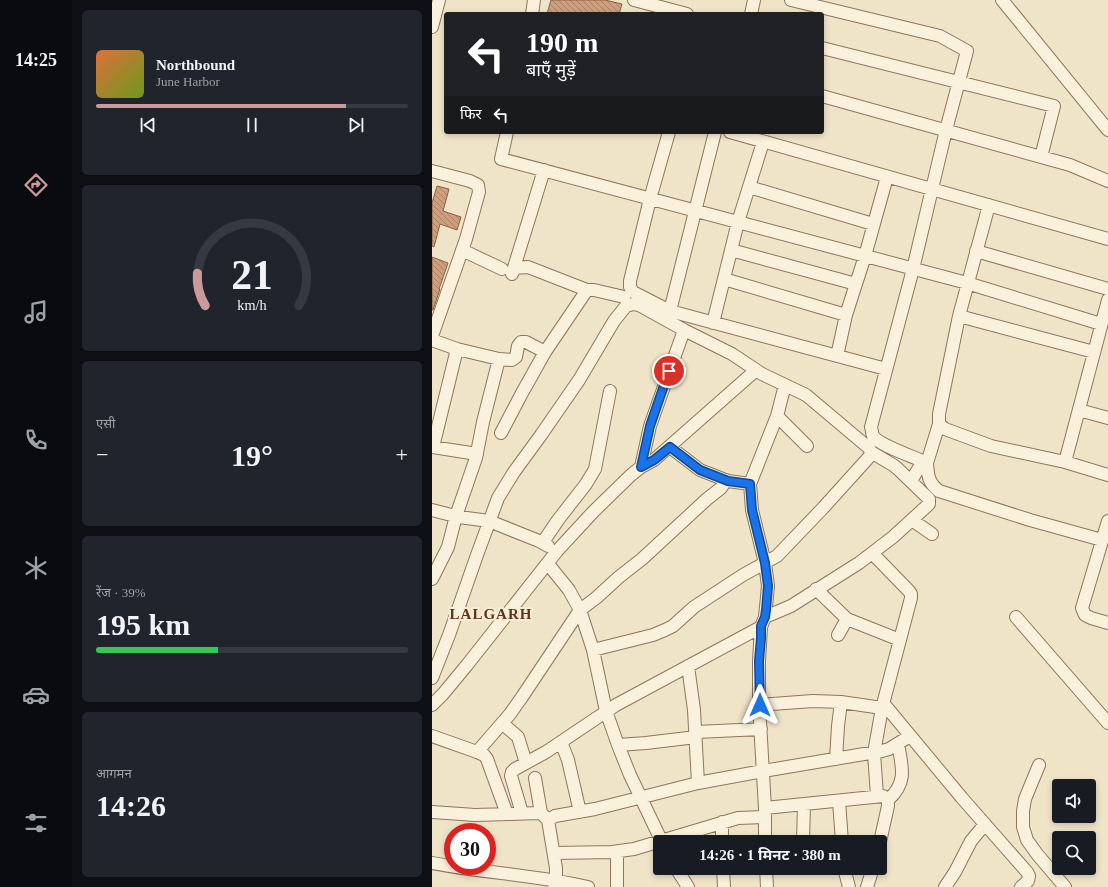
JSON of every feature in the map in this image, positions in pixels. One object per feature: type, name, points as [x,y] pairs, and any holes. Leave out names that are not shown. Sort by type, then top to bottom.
[{"type":"street","points":[[432,27],[439,0]]},
{"type":"street","points":[[532,12],[534,0]]},
{"type":"street","points":[[634,0],[679,12]]},
{"type":"street","points":[[751,12],[754,0]]},
{"type":"street","points":[[593,650],[653,635],[673,626],[694,607],[743,575],[777,556],[870,456],[873,436],[871,427],[913,269],[946,130],[967,51],[940,36],[791,0]]},
{"type":"street","points":[[1002,0],[1108,130]]},
{"type":"street","points":[[824,48],[1054,106],[1041,157]]},
{"type":"street","points":[[824,97],[1041,157],[1070,166],[1108,181]]},
{"type":"street","points":[[507,134],[501,159],[967,283],[1102,324]]},
{"type":"street","points":[[668,134],[650,199],[630,281],[630,287],[633,292],[670,311],[886,369]]},
{"type":"street","points":[[670,311],[715,134]]},
{"type":"street","points":[[737,134],[1108,239]]},
{"type":"street","points":[[713,323],[738,222],[763,142]]},
{"type":"street","points":[[510,271],[544,170]]},
{"type":"street","points":[[432,171],[470,181],[478,185],[479,192],[462,250],[432,336]]},
{"type":"street","points":[[837,356],[846,315],[865,256],[887,177]]},
{"type":"street","points":[[749,187],[873,224]]},
{"type":"street","points":[[911,481],[925,462],[939,424],[939,414],[959,316],[989,205]]},
{"type":"street","points":[[462,250],[510,271],[528,267],[587,290],[594,290],[624,297]]},
{"type":"street","points":[[731,250],[856,284]]},
{"type":"street","points":[[976,251],[1108,289]]},
{"type":"street","points":[[724,279],[846,315]]},
{"type":"street","points":[[501,433],[545,352],[587,290]]},
{"type":"street","points":[[1065,462],[1108,300]]},
{"type":"street","points":[[432,678],[457,615],[498,498],[514,472],[579,380],[614,321],[626,306],[633,304],[639,305],[732,354],[756,370],[806,395],[893,464],[930,499],[929,504]]},
{"type":"street","points":[[959,316],[1094,352]]},
{"type":"street","points":[[641,467],[650,426],[684,330]]},
{"type":"street","points":[[432,340],[457,349],[499,359],[512,360],[516,357],[518,346],[521,342],[526,342],[545,352]]},
{"type":"street","points":[[457,349],[432,447],[477,454]]},
{"type":"street","points":[[432,579],[448,547],[456,516],[477,454],[483,422],[499,359]]},
{"type":"street","points":[[432,704],[453,683],[557,551],[594,510],[631,475],[641,467],[654,460],[670,447],[756,370]]},
{"type":"street","points":[[765,835],[764,771],[759,661],[768,586],[765,563],[752,510],[750,484],[777,416],[785,385]]},
{"type":"street","points":[[543,542],[586,484],[594,469],[610,391]]},
{"type":"street","points":[[1078,410],[1108,418]]},
{"type":"street","points":[[777,416],[807,446]]},
{"type":"street","points":[[939,424],[945,429],[991,446],[1065,462],[1108,475]]},
{"type":"street","points":[[872,447],[885,445],[925,462]]},
{"type":"street","points":[[670,447],[700,470],[726,480],[750,484]]},
{"type":"street","points":[[925,462],[932,485],[939,491],[1030,520],[1102,540]]},
{"type":"street","points":[[477,752],[522,697],[580,610],[642,559],[721,488],[726,480]]},
{"type":"street","points":[[522,814],[511,776],[515,769],[562,742],[616,705],[688,666],[791,606],[859,563],[893,537],[929,504],[941,497]]},
{"type":"street","points":[[432,510],[456,516],[489,521],[543,542],[557,551]]},
{"type":"street","points":[[565,511],[582,525]]},
{"type":"street","points":[[912,520],[932,534]]},
{"type":"street","points":[[1108,521],[1082,608],[1085,615],[1090,618],[1108,623]]},
{"type":"street","points":[[872,553],[911,594],[883,706],[874,753],[882,798],[888,806],[882,835]]},
{"type":"street","points":[[548,564],[569,590],[580,610],[593,650],[606,711],[630,775],[659,835]]},
{"type":"street","points":[[816,589],[848,619],[900,640]]},
{"type":"street","points":[[1016,617],[1108,723]]},
{"type":"street","points":[[838,635],[848,619]]},
{"type":"street","points":[[688,666],[696,735],[698,783]]},
{"type":"street","points":[[760,705],[813,701],[883,706],[1027,872],[1029,876],[1028,881],[1021,887]]},
{"type":"street","points":[[836,759],[838,726],[842,702]]},
{"type":"street","points":[[502,723],[518,737],[526,763]]},
{"type":"street","points":[[618,745],[646,744],[696,735],[761,729]]},
{"type":"street","points":[[432,736],[484,755],[507,814]]},
{"type":"street","points":[[432,812],[457,814],[522,814],[545,817],[555,816],[595,809],[698,783],[874,753],[889,749],[910,736]]},
{"type":"street","points":[[562,742],[568,760],[580,812]]},
{"type":"street","points":[[681,835],[722,822],[804,804],[839,800],[882,798],[893,795],[903,776],[898,744]]},
{"type":"street","points":[[1038,765],[1025,799],[1024,827],[1027,840],[1065,887]]},
{"type":"street","points":[[535,778],[554,853],[556,868],[555,884]]},
{"type":"street","points":[[839,800],[842,835]]},
{"type":"street","points":[[804,804],[804,835]]},
{"type":"street","points":[[722,822],[722,835]]},
{"type":"street","points":[[945,887],[955,872],[971,841],[985,824]]},
{"type":"street","points":[[554,853],[617,852],[653,844]]},
{"type":"street","points":[[616,887],[617,852]]},
{"type":"street","points":[[432,863],[555,884],[588,887]]},
{"type":"street","points":[[680,875],[688,887]]},
{"type":"street","points":[[723,875],[724,887]]},
{"type":"street","points":[[766,875],[767,887]]},
{"type":"street","points":[[846,875],[849,887]]},
{"type":"street","points":[[867,887],[871,875]]},
{"type":"building","points":[[551,0],[605,0],[622,4],[620,12],[548,12]]},
{"type":"building","points":[[437,186],[449,189],[443,211],[461,217],[457,230],[440,224],[434,247],[432,246],[432,203]]},
{"type":"building","points":[[432,257],[448,263],[433,310],[432,310]]},
{"type":"district","name":"LALGARH","points":[[491,614]]},
{"type":"route","points":[[669,371],[650,426],[641,467],[654,460],[670,447],[700,470],[728,481],[750,484],[752,510],[765,563],[768,586],[765,617],[761,626],[759,661],[760,705]]}]
